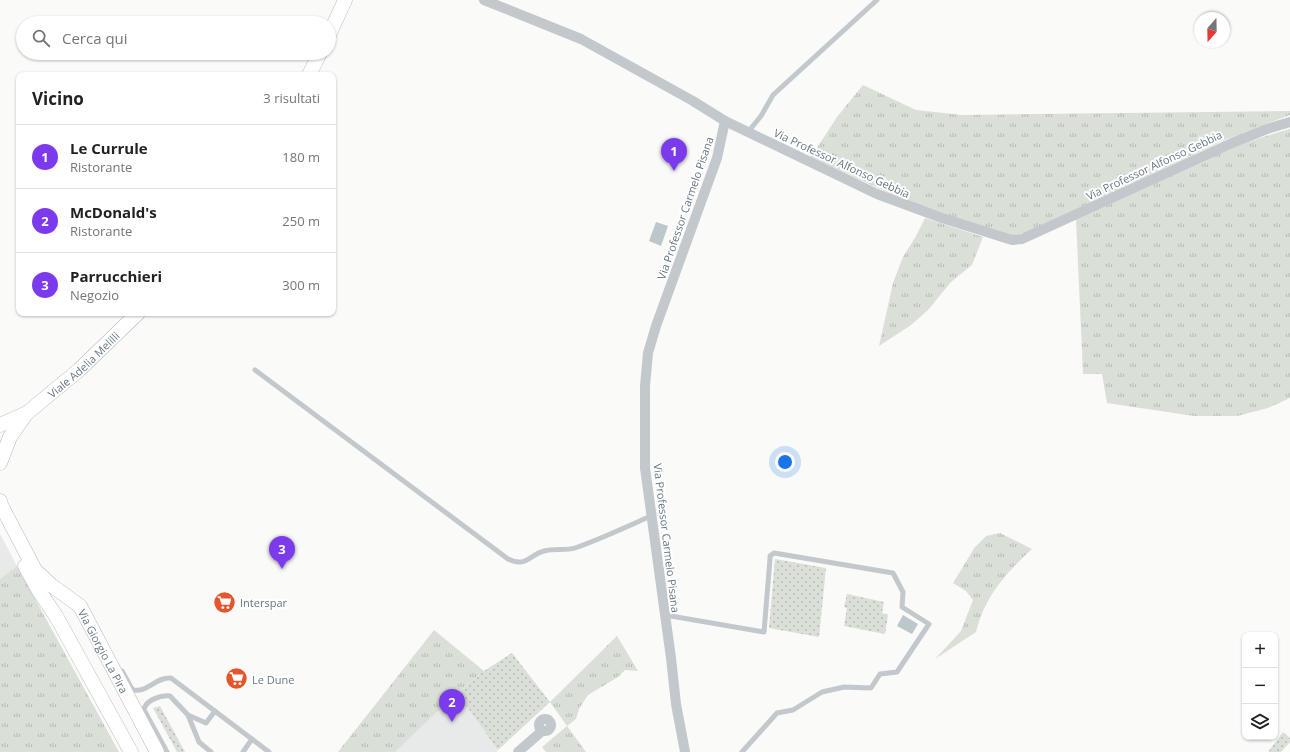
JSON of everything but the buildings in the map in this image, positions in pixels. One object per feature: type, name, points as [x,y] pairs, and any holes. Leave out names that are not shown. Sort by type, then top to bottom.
[{"type":"main road","points":[[336,20],[345,0]]},
{"type":"main road","points":[[310,72],[316,60]]},
{"type":"main road","name":"Viale Adelia Melilli","points":[[27,413],[79,370],[135,316]]},
{"type":"main road","points":[[0,425],[27,413]]},
{"type":"main road","points":[[0,463],[10,437],[27,413]]},
{"type":"main road","name":"Via Giorgio La Pira","points":[[0,501],[35,570],[51,585],[80,606],[157,752]]},
{"type":"main road","points":[[0,520],[38,591],[56,616],[131,752]]},
{"type":"street","name":"Via Professor Alfonso Gebbia","points":[[484,0],[581,39],[693,100],[725,122],[877,194],[942,218],[1012,240],[1022,239],[1232,143],[1267,129],[1290,122]]},
{"type":"street","name":"Via Professor Carmelo Pisana","points":[[685,752],[676,704],[645,468],[648,353],[656,326],[717,158],[725,122]]},
{"type":"street","points":[[518,752],[542,731]]},
{"type":"lane","points":[[748,132],[761,116],[773,95],[877,0]]},
{"type":"lane","points":[[255,370],[514,562],[520,563],[526,561],[542,551],[573,548],[651,516]]},
{"type":"lane","points":[[664,615],[764,632],[770,556],[774,553],[893,574],[903,592],[902,607],[929,624],[897,672],[880,674],[871,688],[844,686],[822,692],[793,710],[777,713],[742,752]]},
{"type":"lane","points":[[85,615],[106,643]]},
{"type":"lane","points":[[121,669],[134,690],[143,689],[164,678],[171,678],[269,752]]},
{"type":"lane","points":[[167,752],[144,710],[144,706],[150,701],[167,696],[170,696],[188,716],[199,742],[211,752]]},
{"type":"lane","points":[[188,716],[206,722],[215,711]]},
{"type":"lane","points":[[243,752],[252,739]]},
{"type":"shaded area","points":[[656,222],[668,226],[661,246],[649,241]]},
{"type":"shaded area","points":[[0,534],[17,566],[0,579]]},
{"type":"shaded area","points":[[903,615],[918,624],[912,634],[897,626]]},
{"type":"shaded area","points":[[457,693],[498,750],[497,752],[395,752]]},
{"type":"green space","points":[[863,85],[916,110],[962,115],[1290,111],[1290,115],[1227,139],[1025,233],[1009,236],[902,199],[811,157],[837,117]]},
{"type":"green space","points":[[1290,129],[1290,398],[1268,408],[1237,416],[1194,416],[1107,403],[1102,374],[1083,374],[1076,219],[1209,157],[1263,137]]},
{"type":"green space","points":[[925,218],[983,237],[972,265],[951,282],[928,310],[911,325],[879,346],[893,283],[903,257]]},
{"type":"green space","points":[[1000,533],[1032,549],[1013,567],[997,586],[985,607],[976,632],[935,659],[961,631],[973,600],[966,591],[953,583],[975,547],[986,536]]},
{"type":"green space","points":[[775,559],[826,568],[819,637],[769,628]]},
{"type":"green space","points":[[17,566],[119,752],[0,752],[0,579]]},
{"type":"green space","points":[[847,594],[884,602],[882,613],[888,615],[885,634],[844,626],[847,608],[844,607]]},
{"type":"green space","points":[[434,630],[484,671],[457,693],[395,752],[338,752]]},
{"type":"green space","points":[[617,636],[638,671],[625,670],[618,677],[588,695],[579,709],[576,719],[567,726],[550,702]]},
{"type":"green space","points":[[512,653],[550,702],[498,750],[457,693],[484,671]]},
{"type":"green space","points":[[160,706],[185,752],[177,752],[153,708]]},
{"type":"green space","points":[[567,726],[586,752],[546,752],[542,747]]},
{"type":"green space","points":[[1283,732],[1290,738],[1290,742],[1281,752],[1268,752],[1278,740]]},
{"type":"place","name":"Le Currule","points":[[674,171]]},
{"type":"place","name":"Parrucchieri","points":[[282,569]]},
{"type":"place","name":"Interspar","points":[[224,602]]},
{"type":"place","name":"Le Dune","points":[[236,679]]},
{"type":"place","name":"McDonald's","points":[[452,722]]}]
